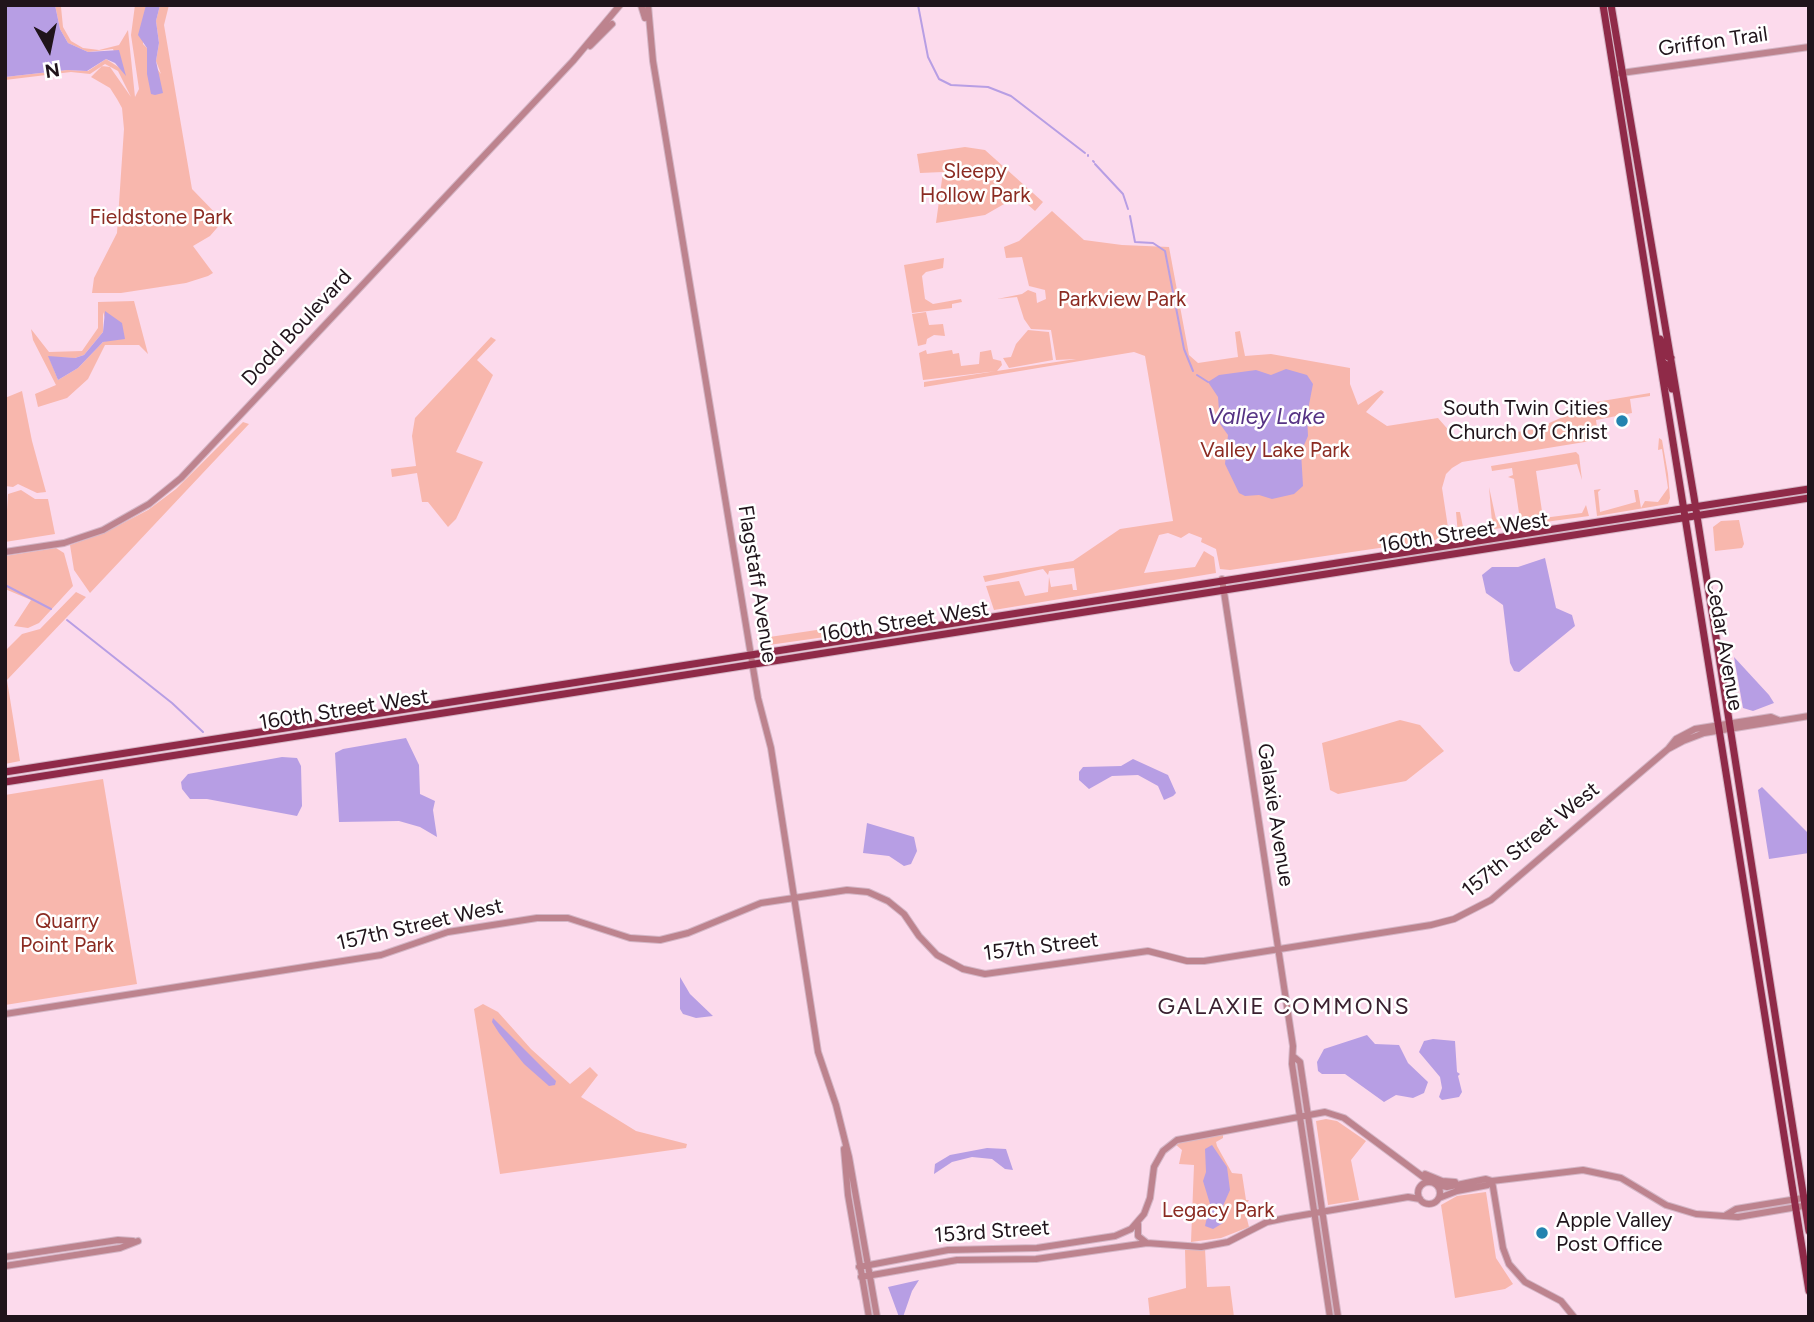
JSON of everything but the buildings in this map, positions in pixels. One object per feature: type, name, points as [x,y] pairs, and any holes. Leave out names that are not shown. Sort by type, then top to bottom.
[{"type":"main road","name":"Cedar Avenue","points":[[1603,5],[1671,358],[1696,507],[1803,1202],[1809,1291]]},
{"type":"main road","name":"Cedar Avenue","points":[[1611,5],[1618,74],[1683,509],[1759,975],[1809,1231]]},
{"type":"main road","points":[[1655,328],[1666,356],[1671,358]]},
{"type":"main road","points":[[1660,360],[1666,365],[1678,399]]},
{"type":"main road","name":"160th Street West","points":[[5,782],[1809,489]]},
{"type":"main road","name":"160th Street West","points":[[1222,583],[1685,519],[1809,498]]},
{"type":"main road","name":"160th Street West","points":[[5,772],[753,660]]},
{"type":"main road","points":[[1752,930],[1765,970],[1770,974]]},
{"type":"main road","points":[[1759,975],[1765,979],[1773,1022],[1778,1029]]},
{"type":"street","name":"Dodd Boulevard","points":[[5,552],[64,543],[103,530],[138,511],[172,486],[573,61],[620,5]]},
{"type":"street","name":"Dodd Boulevard","points":[[573,61],[600,37],[626,5]]},
{"type":"street","name":"Flagstaff Avenue","points":[[641,5],[647,23],[753,660],[769,741],[820,1061],[836,1105],[845,1147],[869,1317]]},
{"type":"street","name":"Flagstaff Avenue","points":[[647,23],[648,5]]},
{"type":"street","name":"Griffon Trail","points":[[1618,74],[1809,47]]},
{"type":"street","name":"Galaxie Avenue","points":[[1222,583],[1294,1056],[1292,1064],[1330,1317]]},
{"type":"street","name":"157th Street West","points":[[1278,949],[1431,925],[1476,910],[1500,894],[1668,749],[1693,736],[1720,727],[1770,718],[1778,720],[1809,716]]},
{"type":"street","name":"157th Street","points":[[794,897],[847,890],[875,894],[899,909],[937,955],[963,969],[980,973],[1006,973],[1149,951],[1195,961],[1278,949]]},
{"type":"street","name":"157th Street West","points":[[5,1014],[381,955],[448,932],[537,918],[568,918],[629,938],[668,938],[754,905],[794,897]]},
{"type":"street","name":"Galaxie Avenue","points":[[1294,1056],[1300,1062],[1338,1317]]},
{"type":"street","points":[[1147,1243],[1138,1236],[1138,1222],[1149,1203],[1154,1167],[1172,1143],[1195,1134],[1325,1112],[1337,1114],[1432,1183],[1440,1192],[1439,1198]]},
{"type":"street","points":[[1409,1166],[1442,1181],[1464,1182]]},
{"type":"street","points":[[1492,1181],[1486,1178],[1447,1186],[1432,1183],[1420,1186],[1420,1199],[1430,1204],[1457,1191],[1488,1185],[1492,1181],[1561,1170],[1592,1170],[1621,1178],[1680,1210],[1726,1214],[1736,1209],[1803,1202]]},
{"type":"street","points":[[1492,1181],[1509,1264],[1525,1282],[1562,1301],[1574,1317]]},
{"type":"street","name":"153rd Street","points":[[865,1277],[948,1261],[1027,1260],[1147,1243],[1188,1248],[1219,1244],[1273,1220],[1408,1196],[1420,1199]]},
{"type":"street","name":"153rd Street","points":[[863,1266],[948,1250],[1037,1248],[1086,1241],[1115,1236],[1138,1222]]},
{"type":"street","points":[[5,1257],[118,1240],[138,1241],[120,1248],[5,1266]]},
{"type":"street","name":"Flagstaff Avenue","points":[[865,1277],[877,1317]]},
{"type":"green space","name":"Fieldstone Park","points":[[55,5],[61,7],[63,27],[71,41],[83,48],[99,50],[119,45],[128,30],[135,97],[139,89],[131,35],[135,5],[146,5],[143,44],[147,48],[147,55],[161,74],[156,61],[159,43],[156,21],[160,5],[169,5],[164,25],[192,189],[223,221],[210,236],[193,246],[213,273],[186,283],[121,293],[92,293],[94,278],[117,233],[124,129],[122,108],[110,88],[91,77],[102,66],[90,74],[71,72],[5,80],[5,77],[67,70],[88,71],[106,59],[120,68],[113,49],[88,52],[68,43],[60,29]],"holes":[[[105,64],[118,71],[131,97],[110,67],[102,66]]]},
{"type":"green space","name":"Sleepy Hollow Park","points":[[965,147],[985,150],[1043,202],[1035,211],[1018,196],[985,215],[936,223],[943,172],[920,173],[917,154]]},
{"type":"green space","name":"Valley Lake Park","points":[[1052,211],[1084,240],[1169,247],[1189,355],[1198,363],[1238,357],[1235,332],[1240,331],[1245,356],[1271,354],[1350,368],[1350,384],[1358,405],[1381,390],[1384,392],[1366,412],[1387,426],[1438,418],[1458,441],[1536,429],[1596,402],[1650,393],[1650,396],[1630,399],[1632,413],[1596,420],[1598,435],[1603,439],[1462,462],[1452,468],[1446,474],[1442,488],[1449,534],[1447,538],[1230,570],[1220,569],[1216,549],[1201,542],[1202,538],[1189,533],[1181,538],[1168,533],[1159,535],[1144,573],[1195,567],[1204,551],[1214,557],[1216,573],[994,610],[986,586],[1019,581],[1025,596],[1048,592],[1049,577],[1051,587],[1072,584],[1073,590],[1077,590],[1074,568],[1049,571],[1048,575],[1043,569],[985,582],[983,576],[1073,561],[1120,529],[1173,521],[1145,356],[1134,352],[924,387],[924,382],[1076,359],[1056,360],[1051,330],[1031,329],[1024,319],[1017,297],[997,299],[1022,294],[1028,290],[1036,293],[1037,303],[1046,299],[1045,290],[1029,286],[1022,257],[1006,258],[1004,247],[1019,241]]},
{"type":"green space","points":[[944,258],[943,268],[926,272],[922,276],[925,299],[933,304],[961,299],[962,302],[952,304],[952,308],[912,313],[904,265]]},
{"type":"green space","points":[[134,301],[148,354],[139,345],[105,345],[88,379],[67,398],[38,407],[35,394],[56,385],[33,340],[31,329],[49,352],[82,351],[98,328],[98,302]],"holes":[[[103,312],[112,339],[103,342],[78,368],[58,380],[49,357],[75,358],[84,355],[103,332]]]},
{"type":"green space","points":[[926,312],[929,325],[943,324],[945,336],[934,335],[927,339],[926,344],[918,346],[912,314]]},
{"type":"green space","points":[[1028,330],[1049,332],[1053,360],[1009,368],[1003,358],[1011,357],[1016,344]]},
{"type":"green space","points":[[491,337],[496,340],[477,360],[493,375],[456,452],[483,462],[456,519],[448,527],[428,502],[422,502],[417,473],[392,477],[391,469],[416,466],[412,436],[415,418]]},
{"type":"green space","points":[[926,350],[927,354],[952,350],[953,354],[959,353],[961,366],[979,364],[980,352],[991,350],[993,359],[1001,361],[1002,365],[997,371],[923,380],[919,353]]},
{"type":"green space","points":[[22,391],[46,492],[37,493],[18,484],[13,487],[5,486],[5,398]]},
{"type":"green space","points":[[243,422],[249,424],[90,593],[74,570],[70,545],[104,533],[148,510],[176,489]]},
{"type":"green space","points":[[1659,438],[1662,440],[1668,474],[1670,498],[1668,504],[1597,516],[1594,490],[1601,489],[1598,492],[1600,512],[1636,502],[1634,490],[1638,490],[1641,508],[1645,501],[1658,502],[1668,488],[1662,449],[1658,450]]},
{"type":"green space","points":[[1576,452],[1579,455],[1582,480],[1577,464],[1536,471],[1543,518],[1582,513],[1586,505],[1589,516],[1458,534],[1456,512],[1460,512],[1463,527],[1486,527],[1492,522],[1489,487],[1496,519],[1504,524],[1520,520],[1514,479],[1508,477],[1513,475],[1512,468],[1492,471],[1491,466]]},
{"type":"green space","points":[[21,490],[35,499],[48,499],[55,534],[5,542],[8,494]]},
{"type":"green space","points":[[1739,520],[1744,544],[1742,548],[1715,551],[1713,527],[1721,521]]},
{"type":"green space","points":[[56,548],[64,553],[73,586],[39,623],[28,628],[14,626],[31,600],[5,589],[5,556]]},
{"type":"green space","points":[[76,592],[86,597],[7,680],[20,761],[5,764],[5,651],[22,634],[40,629]]},
{"type":"green space","points":[[830,628],[832,636],[762,646],[756,639]]},
{"type":"green space","points":[[1400,720],[1420,725],[1444,751],[1406,781],[1338,794],[1330,790],[1322,743]]},
{"type":"green space","name":"Quarry Point Park","points":[[103,779],[137,984],[5,1005],[5,795]]},
{"type":"green space","points":[[483,1004],[498,1012],[531,1049],[570,1084],[590,1067],[598,1075],[581,1097],[636,1131],[687,1144],[686,1148],[500,1174],[474,1009]]},
{"type":"green space","points":[[1316,1121],[1337,1121],[1366,1141],[1351,1160],[1359,1200],[1328,1205]]},
{"type":"green space","name":"Legacy Park","points":[[1223,1133],[1223,1138],[1216,1142],[1217,1146],[1232,1173],[1242,1174],[1246,1200],[1249,1200],[1244,1207],[1249,1227],[1221,1238],[1191,1242],[1194,1165],[1179,1164],[1182,1150],[1175,1144]]},
{"type":"green space","points":[[1486,1192],[1496,1258],[1513,1284],[1505,1289],[1455,1298],[1441,1205],[1457,1196]]},
{"type":"green space","points":[[1205,1249],[1207,1287],[1230,1286],[1234,1317],[1150,1317],[1148,1298],[1186,1288],[1185,1250]]},
{"type":"water","points":[[5,5],[55,5],[60,29],[68,43],[88,52],[119,50],[126,76],[115,63],[106,59],[87,71],[67,70],[5,77]]},
{"type":"water","points":[[146,5],[160,5],[156,21],[159,43],[156,61],[163,93],[155,95],[151,94],[147,74],[147,48],[138,35]]},
{"type":"water","points":[[105,311],[122,323],[125,339],[103,342],[78,368],[58,380],[48,356],[75,358],[84,355],[103,332]]},
{"type":"water","name":"Valley Lake","points":[[1286,369],[1307,375],[1313,384],[1307,415],[1308,436],[1301,452],[1303,486],[1294,494],[1272,499],[1259,495],[1245,496],[1239,493],[1225,464],[1228,435],[1220,424],[1218,397],[1208,382],[1219,375],[1256,370],[1271,375]]},
{"type":"water","points":[[1545,558],[1556,608],[1572,615],[1575,626],[1519,672],[1514,671],[1510,663],[1503,605],[1486,593],[1482,575],[1492,567],[1518,567]]},
{"type":"water","points":[[1734,657],[1774,703],[1753,711],[1743,708]]},
{"type":"water","points":[[406,738],[419,765],[420,794],[435,801],[433,810],[437,837],[420,827],[399,821],[339,822],[335,753],[343,749]]},
{"type":"water","points":[[282,757],[297,758],[301,766],[302,806],[297,816],[207,799],[190,799],[182,789],[181,782],[188,774]]},
{"type":"water","points":[[1133,759],[1168,775],[1176,793],[1164,800],[1158,786],[1138,775],[1112,776],[1089,789],[1079,780],[1079,772],[1083,767],[1121,766]]},
{"type":"water","points":[[1762,787],[1809,834],[1809,853],[1769,859],[1758,790]]},
{"type":"water","points":[[867,823],[914,837],[917,851],[911,864],[904,866],[889,856],[863,853]]},
{"type":"water","points":[[680,977],[690,994],[713,1016],[696,1018],[683,1014],[680,1009]]},
{"type":"water","points":[[493,1018],[556,1081],[555,1085],[549,1086],[524,1064],[499,1033],[492,1022]]},
{"type":"water","points":[[1367,1035],[1375,1044],[1399,1045],[1408,1063],[1428,1082],[1424,1093],[1413,1098],[1396,1095],[1384,1102],[1345,1074],[1322,1074],[1318,1071],[1317,1062],[1324,1049]]},
{"type":"water","points":[[1424,1041],[1455,1041],[1457,1072],[1460,1074],[1458,1076],[1462,1092],[1459,1097],[1442,1100],[1439,1097],[1442,1088],[1440,1077],[1419,1052]]},
{"type":"water","points":[[1212,1145],[1227,1167],[1230,1190],[1219,1215],[1223,1223],[1213,1229],[1205,1226],[1210,1204],[1203,1181],[1206,1172],[1205,1149]]},
{"type":"water","points":[[987,1148],[1006,1149],[1013,1170],[1005,1169],[992,1159],[972,1157],[952,1162],[934,1174],[935,1164],[950,1155]]},
{"type":"water","points":[[919,1280],[903,1317],[899,1317],[888,1287]]},
{"type":"waterway","points":[[918,5],[928,57],[939,79],[951,85],[988,87],[1011,96],[1085,153]]},
{"type":"waterway","points":[[1095,164],[1123,194],[1128,209]]},
{"type":"waterway","points":[[1130,216],[1135,242],[1153,243],[1165,251],[1184,349],[1193,371]]},
{"type":"waterway","points":[[1197,375],[1208,382]]},
{"type":"waterway","points":[[5,585],[51,609]]},
{"type":"waterway","points":[[67,620],[172,703],[203,732]]},
{"type":"place","name":"South Twin Cities Church Of Christ","points":[[1622,421]]},
{"type":"place","name":"Apple Valley Post Office","points":[[1542,1233]]},
{"type":"district","name":"GALAXIE COMMONS","points":[[1284,1007]]},
{"type":"park label","name":"Parkview Park","points":[[1122,300]]}]
